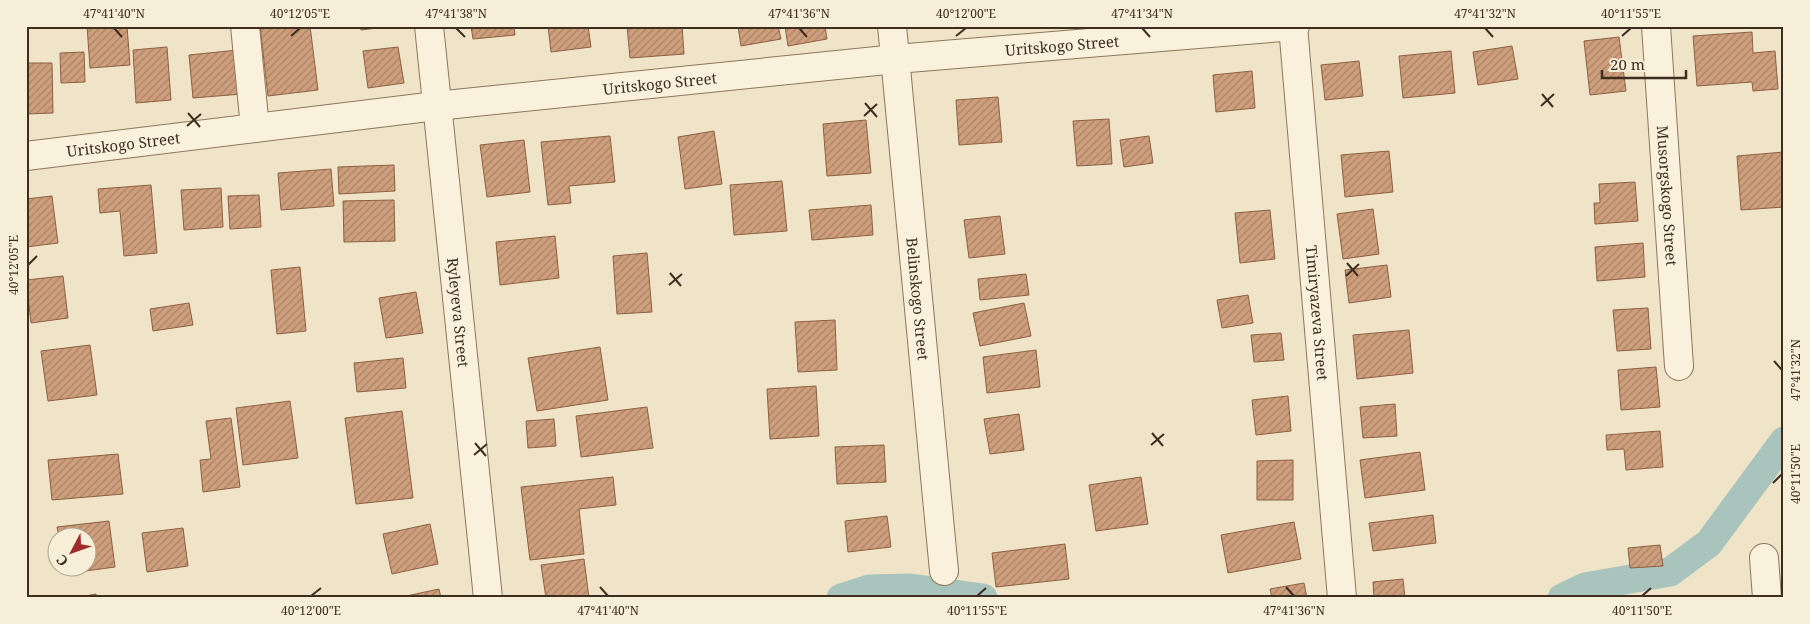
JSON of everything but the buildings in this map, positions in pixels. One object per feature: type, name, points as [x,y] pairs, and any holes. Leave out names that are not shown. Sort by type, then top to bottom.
[{"type":"street","points":[[244,26],[255,128]]},
{"type":"street","name":"Ryleyeva Street","points":[[429,26],[488,598]]},
{"type":"street","name":"Belinskogo Street","points":[[892,26],[944,570]]},
{"type":"street","name":"Uritskogo Street","points":[[26,156],[436,106],[896,59],[1294,26]]},
{"type":"street","name":"Timiryazeva Street","points":[[1294,26],[1342,598]]},
{"type":"street","name":"Musorgskogo Street","points":[[1656,26],[1679,366]]},
{"type":"street","points":[[1764,558],[1767,598]]},
{"type":"waterway","points":[[1562,598],[1585,587],[1670,572],[1709,543],[1784,441]]},
{"type":"waterway","points":[[841,598],[869,589],[911,588],[983,598]]}]
